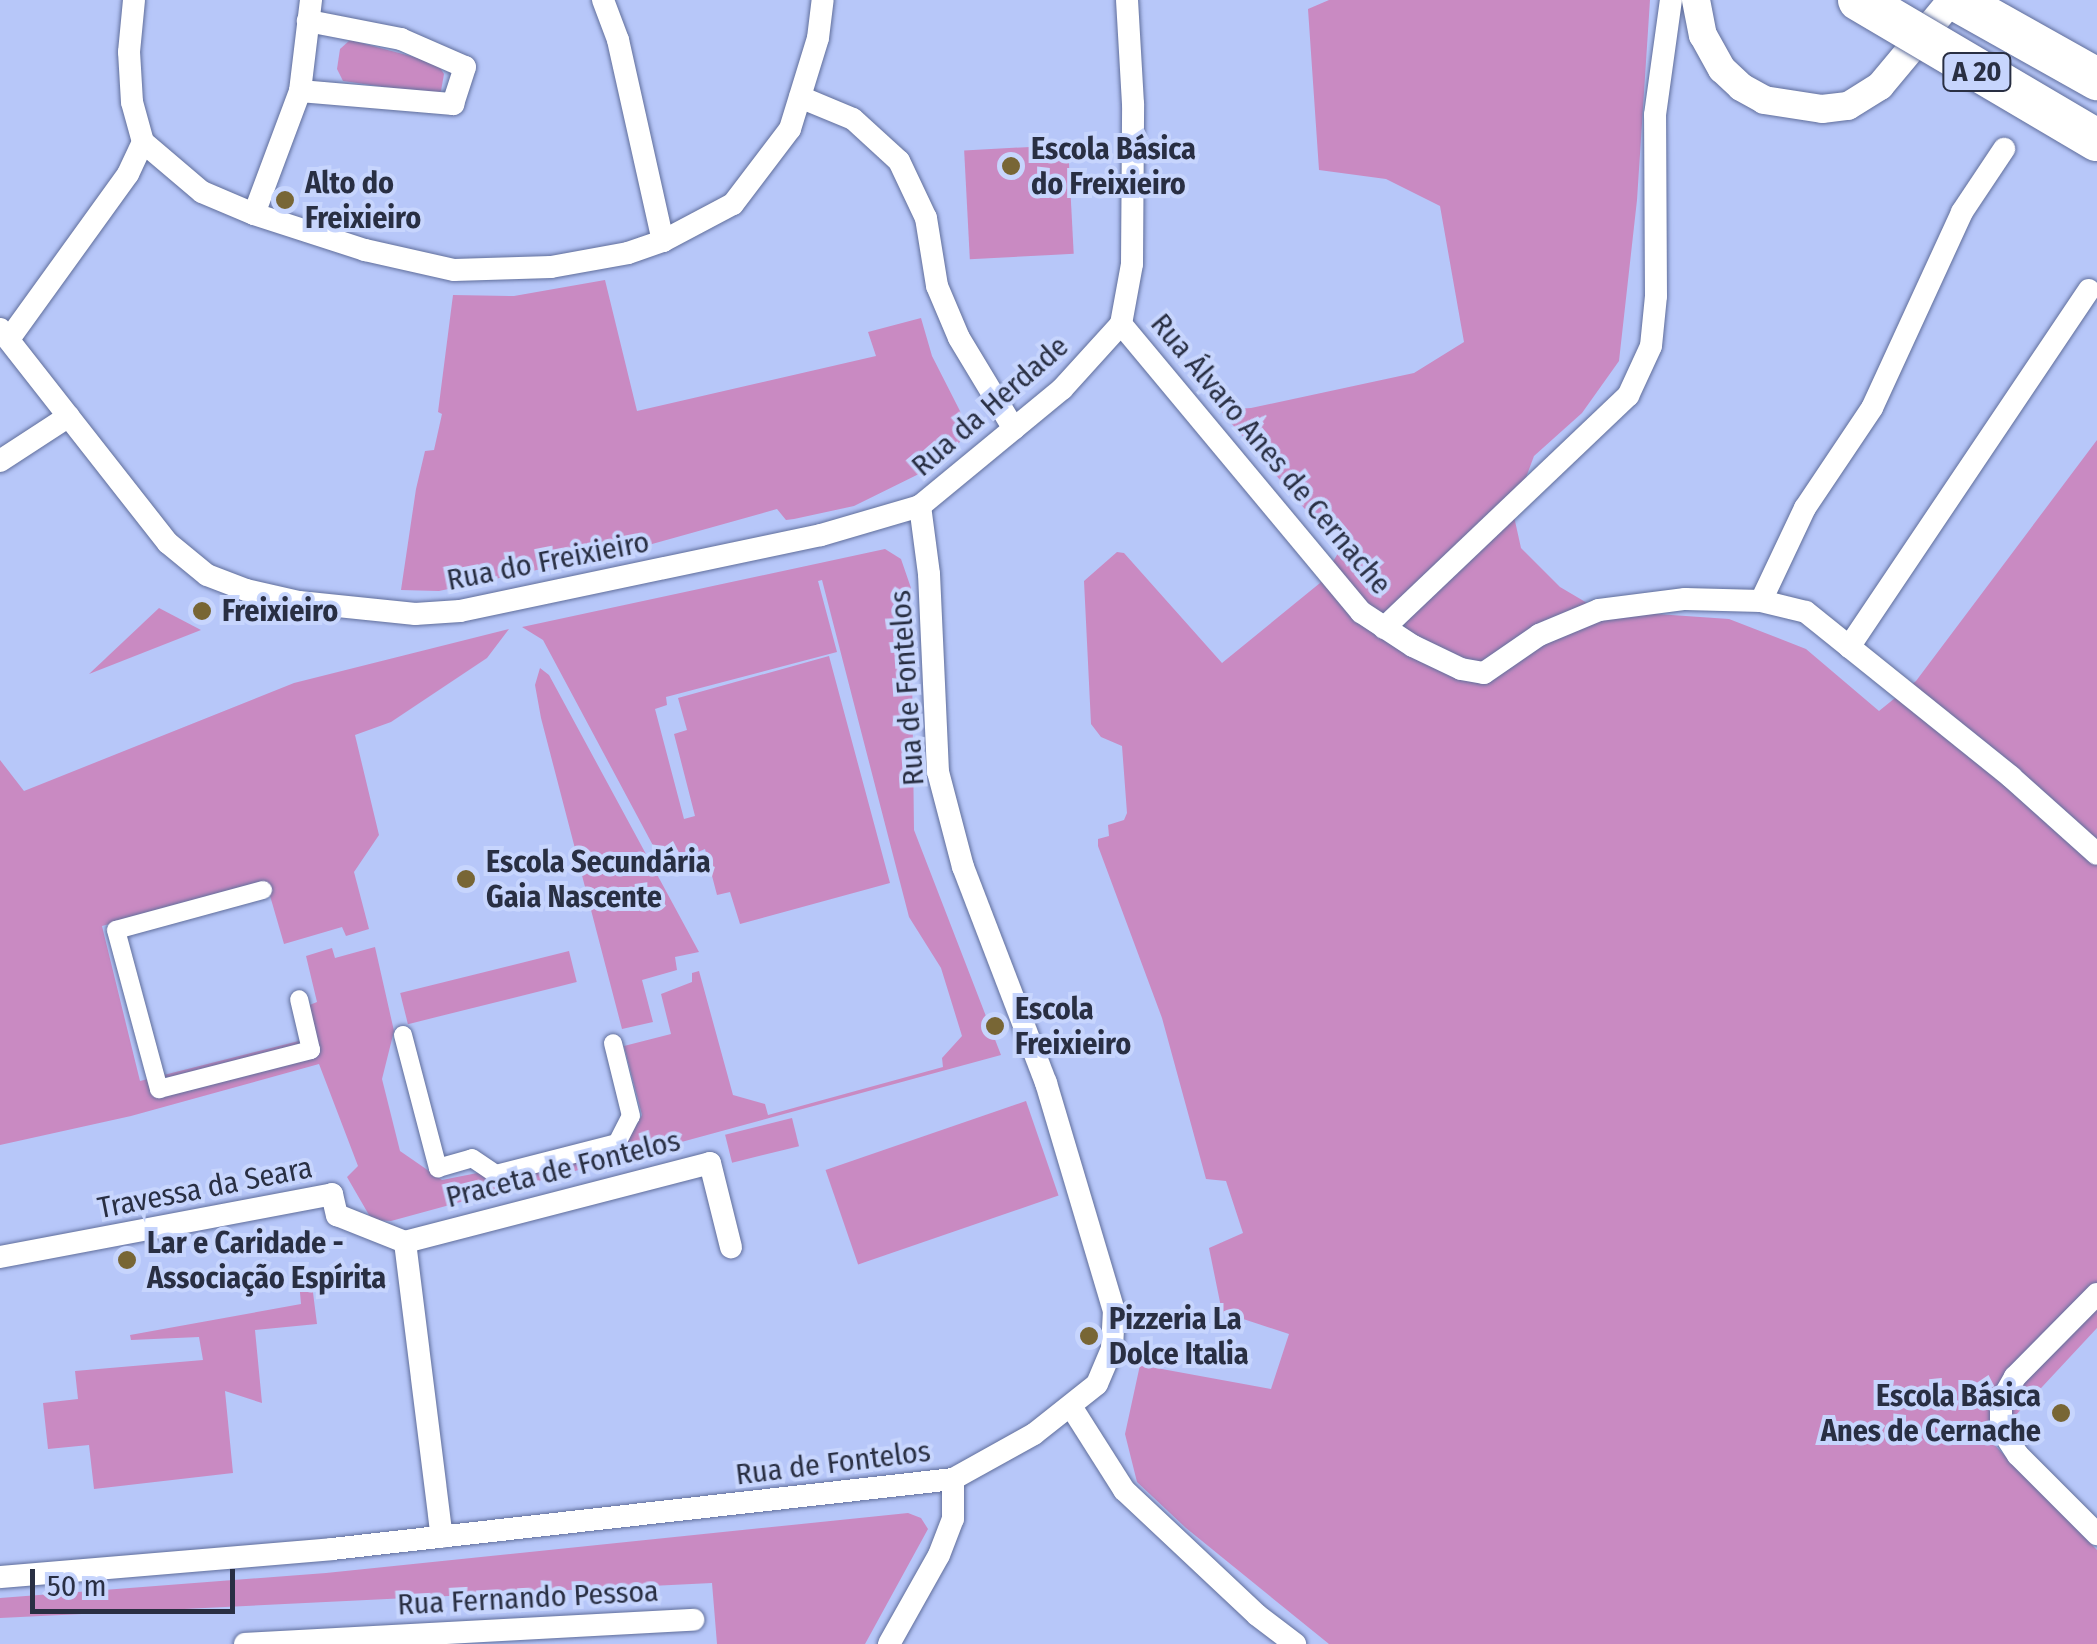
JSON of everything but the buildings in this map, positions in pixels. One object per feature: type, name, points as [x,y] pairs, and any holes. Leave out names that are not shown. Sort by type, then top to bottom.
[{"type":"highway","name":"A 20","points":[[1859,0],[2097,140]]},
{"type":"highway","name":"A 20","points":[[1954,0],[2097,79]]},
{"type":"street","points":[[134,0],[129,52],[132,102],[143,142],[202,192],[254,214],[364,250],[454,270],[552,267],[628,253],[663,241],[733,204],[790,129],[823,0]]},
{"type":"street","points":[[603,0],[618,40],[663,241]]},
{"type":"street","points":[[1121,324],[1132,264],[1133,104],[1127,0]]},
{"type":"street","points":[[1384,628],[1628,396],[1651,346],[1656,296],[1654,114],[1671,0]]},
{"type":"street","points":[[1696,0],[1703,35],[1722,69],[1741,87],[1764,100],[1822,109],[1848,106],[1880,86],[1954,0]]},
{"type":"street","points":[[254,214],[300,92],[310,10],[400,39],[465,67],[453,104],[300,92]]},
{"type":"street","points":[[800,97],[853,119],[899,161],[926,218],[938,286],[959,338],[1014,430]]},
{"type":"street","points":[[4,334],[128,174],[143,142]]},
{"type":"street","points":[[1761,601],[1805,508],[1872,408],[1962,212],[2004,149]]},
{"type":"street","points":[[1848,647],[2088,290]]},
{"type":"street","name":"Rua da Herdade","points":[[920,506],[1062,389],[1121,324]]},
{"type":"street","name":"Rua Álvaro Anes de Cernache","points":[[1121,324],[1202,416],[1350,600],[1384,628],[1461,670],[1484,673],[1540,635],[1599,610],[1685,599],[1761,601],[1806,612],[2010,777],[2097,854]]},
{"type":"street","name":"Rua do Freixieiro","points":[[4,334],[168,543],[207,575],[246,590],[332,606],[415,614],[460,611],[802,540],[920,506]]},
{"type":"street","points":[[0,461],[69,416]]},
{"type":"street","name":"Rua de Fontelos","points":[[0,1576],[442,1537],[953,1480],[1072,1408],[1102,1373],[1112,1348],[1114,1310],[1046,1083],[963,867],[938,772],[929,574],[920,506]]},
{"type":"street","points":[[263,890],[116,930],[160,1089],[312,1050],[299,1000]]},
{"type":"street","points":[[403,1036],[438,1168],[472,1158],[496,1174],[617,1143],[631,1116],[612,1043]]},
{"type":"street","name":"Praceta de Fontelos","points":[[405,1242],[710,1163],[731,1248]]},
{"type":"street","name":"Travessa da Seara","points":[[0,1258],[332,1194],[337,1215],[405,1242]]},
{"type":"street","points":[[405,1242],[442,1537]]},
{"type":"street","points":[[2097,1294],[2015,1376],[2000,1401],[2001,1428],[2018,1455],[2097,1534]]},
{"type":"street","points":[[1072,1408],[1124,1490],[1257,1615],[1295,1644]]},
{"type":"street","points":[[889,1644],[938,1556],[953,1520],[953,1480]]},
{"type":"street","name":"Rua Fernando Pessoa","points":[[246,1644],[442,1638],[693,1620]]},
{"type":"shaded area","points":[[1329,0],[1650,0],[1637,200],[1619,361],[1582,413],[1534,456],[1513,512],[1521,548],[1560,587],[1599,610],[1729,619],[1806,649],[1879,711],[1916,681],[2097,440],[2097,1328],[2014,1417],[1977,1427],[2097,1550],[2097,1644],[1329,1644],[1186,1528],[1137,1482],[1125,1434],[1140,1365],[1271,1389],[1289,1334],[1222,1312],[1209,1248],[1243,1233],[1226,1181],[1206,1179],[1162,1018],[1098,846],[1098,839],[1109,836],[1108,825],[1124,820],[1127,813],[1122,746],[1101,737],[1091,724],[1084,581],[1117,552],[1124,553],[1222,663],[1320,583],[1340,550],[1220,410],[1251,408],[1414,373],[1464,342],[1440,206],[1386,179],[1319,170],[1308,9]]},
{"type":"shaded area","points":[[350,40],[437,63],[444,74],[441,91],[434,94],[343,81],[337,69],[340,49]]},
{"type":"shaded area","points":[[1068,145],[1074,254],[970,259],[964,150]]},
{"type":"shaded area","points":[[605,280],[637,411],[876,356],[868,332],[921,318],[932,356],[964,423],[960,442],[929,469],[854,506],[786,520],[777,509],[627,551],[596,550],[546,568],[439,591],[401,590],[416,489],[425,451],[434,450],[442,414],[438,412],[453,295],[514,296]]},
{"type":"shaded area","points":[[885,549],[901,559],[911,588],[914,830],[1001,1055],[391,1221],[375,1220],[369,1215],[347,1177],[358,1166],[319,1064],[131,1116],[0,1145],[0,760],[24,791],[294,683],[509,629],[487,658],[391,722],[355,735],[379,835],[354,872],[369,929],[346,936],[342,927],[284,944],[266,882],[102,926],[140,1081],[315,1037],[307,1006],[317,1002],[306,956],[332,948],[335,958],[375,947],[394,1031],[382,1079],[400,1151],[442,1180],[627,1143],[642,1115],[624,1046],[671,1034],[661,994],[692,982],[692,973],[699,971],[733,1095],[765,1104],[768,1115],[943,1067],[942,1058],[962,1036],[941,968],[909,917],[822,580],[818,581],[837,652],[666,697],[667,705],[655,709],[684,819],[695,816],[674,734],[687,730],[678,698],[829,656],[890,883],[740,924],[730,892],[717,895],[705,849],[664,866],[543,640],[522,627]]},
{"type":"shaded area","points":[[159,608],[201,630],[89,674]]},
{"type":"shaded area","points":[[540,668],[549,675],[699,952],[675,957],[677,970],[642,980],[653,1022],[622,1029],[541,718],[535,685]]},
{"type":"shaded area","points":[[569,951],[577,982],[408,1024],[400,993]]},
{"type":"shaded area","points":[[1026,1101],[1059,1196],[858,1265],[826,1170]]},
{"type":"shaded area","points":[[792,1118],[799,1146],[732,1163],[725,1135]]},
{"type":"shaded area","points":[[310,1269],[317,1324],[255,1330],[262,1403],[225,1391],[233,1473],[94,1489],[89,1445],[48,1449],[43,1403],[78,1399],[75,1371],[203,1360],[199,1337],[131,1340],[130,1335],[301,1304],[298,1270]]},
{"type":"shaded area","points":[[908,1513],[921,1518],[928,1529],[865,1644],[717,1644],[712,1583],[0,1618],[0,1598],[326,1573]]},
{"type":"place","name":"Escola Básica do Freixieiro","points":[[1011,166]]},
{"type":"place","name":"Alto do Freixieiro","points":[[285,200]]},
{"type":"place","name":"Freixieiro","points":[[202,611]]},
{"type":"place","name":"Escola Secundária Gaia Nascente","points":[[466,879]]},
{"type":"place","name":"Escola Freixieiro","points":[[995,1026]]},
{"type":"place","name":"Lar e Caridade - Associação Espírita","points":[[127,1260]]},
{"type":"place","name":"Pizzeria La Dolce Italia","points":[[1089,1336]]},
{"type":"place","name":"Escola Básica Anes de Cernache","points":[[2061,1413]]}]
